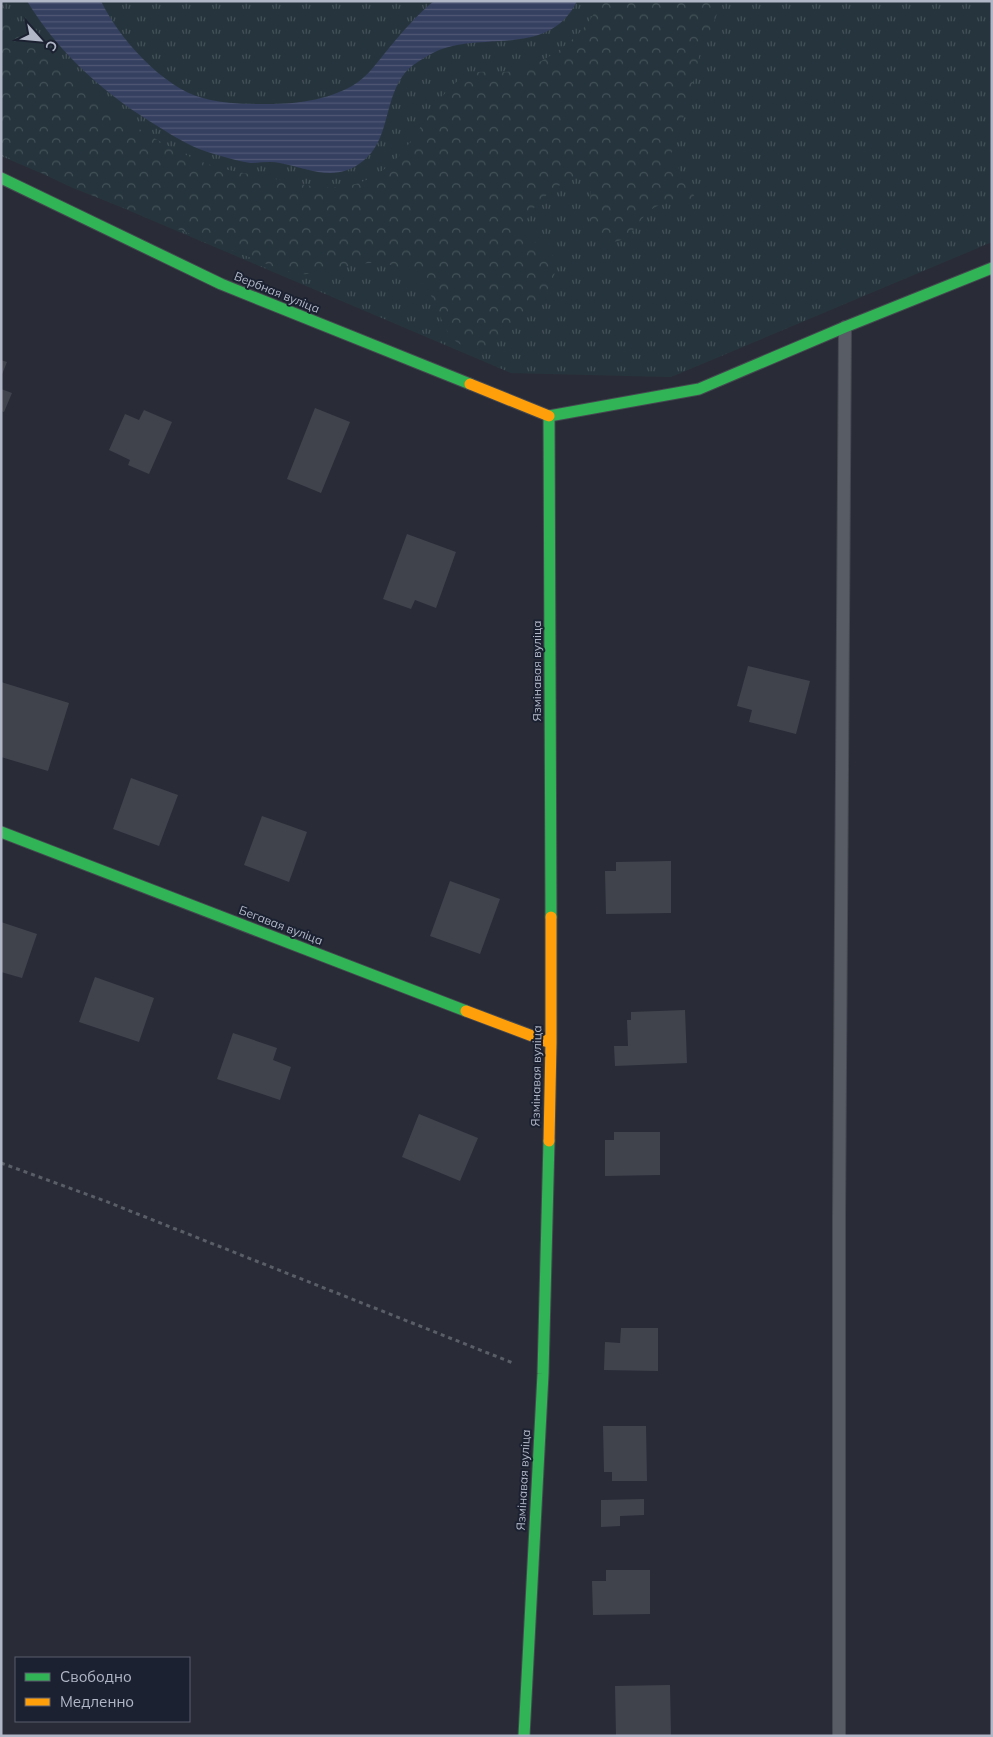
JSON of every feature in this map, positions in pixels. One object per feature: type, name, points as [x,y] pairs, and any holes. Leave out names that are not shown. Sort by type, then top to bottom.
[{"type":"street","name":"Вербная вуліца","points":[[1,178],[221,284],[549,416]]},
{"type":"street","points":[[549,416],[698,389],[992,268]]},
{"type":"street","name":"Язмінавая вуліца","points":[[524,1736],[543,1374],[551,1042],[549,416]]},
{"type":"street","name":"Бегавая вуліца","points":[[1,832],[551,1042]]},
{"type":"lane","points":[[840,1736],[839,1217],[845,327]]},
{"type":"path","points":[[1,1163],[114,1205],[543,1374]]},
{"type":"green space","points":[[1,1],[992,1],[992,242],[671,377],[511,373],[1,156]]},
{"type":"green space","points":[[600,1],[723,1],[700,53],[688,103],[671,155],[696,199],[674,201],[657,206],[625,238],[619,241],[612,241],[600,235],[591,225],[588,210],[591,195],[586,177],[573,178],[556,187],[533,210],[525,226],[527,234],[531,239],[552,255],[555,270],[552,280],[546,292],[526,318],[500,338],[478,348],[466,347],[457,342],[444,326],[431,295],[425,286],[412,274],[394,266],[382,263],[369,263],[305,274],[282,270],[73,188],[1,154],[1,6],[85,89],[120,116],[159,141],[217,167],[328,188],[351,185],[363,181],[390,165],[412,140],[440,100],[463,77],[478,72],[504,72],[528,67],[553,54],[584,28]]},
{"type":"water","points":[[27,1],[101,1],[118,30],[130,45],[143,59],[173,84],[188,92],[211,100],[268,104],[322,98],[352,86],[368,73],[405,29],[434,1],[577,1],[565,19],[549,30],[532,37],[453,46],[435,52],[408,69],[396,87],[378,143],[371,153],[353,168],[333,173],[312,171],[276,162],[250,163],[207,152],[179,139],[121,102],[85,72],[54,39]]},
{"type":"building","points":[[1,360],[7,362],[1,377]]},
{"type":"building","points":[[1,389],[12,393],[4,412],[1,411]]},
{"type":"building","points":[[315,408],[350,422],[321,493],[287,479]]},
{"type":"building","points":[[144,410],[172,422],[149,474],[128,465],[130,460],[109,450],[125,414],[139,420]]},
{"type":"building","points":[[407,534],[456,552],[436,608],[415,600],[411,609],[383,599]]},
{"type":"building","points":[[748,666],[810,681],[796,734],[749,722],[752,710],[737,706]]},
{"type":"building","points":[[1,682],[69,703],[48,771],[1,757]]},
{"type":"building","points":[[131,778],[178,795],[159,846],[113,829]]},
{"type":"building","points":[[262,816],[307,832],[289,882],[244,865]]},
{"type":"building","points":[[671,861],[671,913],[606,914],[605,871],[616,871],[616,862]]},
{"type":"building","points":[[450,881],[500,899],[480,954],[430,936]]},
{"type":"building","points":[[1,922],[37,934],[22,978],[1,972]]},
{"type":"building","points":[[95,977],[154,998],[139,1042],[79,1022]]},
{"type":"building","points":[[685,1010],[687,1063],[615,1066],[614,1046],[628,1046],[627,1020],[631,1020],[631,1012]]},
{"type":"building","points":[[233,1033],[277,1048],[273,1060],[291,1067],[280,1100],[217,1079]]},
{"type":"building","points":[[419,1114],[478,1138],[460,1181],[402,1157]]},
{"type":"building","points":[[614,1132],[660,1132],[660,1175],[605,1176],[605,1140],[614,1140]]},
{"type":"building","points":[[621,1328],[658,1328],[658,1371],[604,1370],[605,1342],[620,1343]]},
{"type":"building","points":[[603,1426],[646,1426],[647,1481],[612,1481],[612,1472],[604,1472]]},
{"type":"building","points":[[644,1499],[644,1515],[620,1516],[620,1526],[601,1527],[601,1500]]},
{"type":"building","points":[[606,1570],[650,1570],[650,1614],[593,1615],[592,1581],[606,1581]]},
{"type":"building","points":[[670,1685],[671,1736],[616,1736],[615,1686]]},
{"type":"traffic: fast","points":[[1,178],[221,284],[470,384]]},
{"type":"traffic: fast","points":[[549,416],[699,389],[845,327],[992,268]]},
{"type":"traffic: fast","points":[[549,416],[551,917]]},
{"type":"traffic: fast","points":[[1,832],[466,1011]]},
{"type":"traffic: fast","points":[[524,1736],[543,1374],[549,1141]]},
{"type":"traffic: slow","points":[[470,384],[549,416]]},
{"type":"traffic: slow","points":[[549,1141],[551,917]]},
{"type":"traffic: slow","points":[[466,1011],[551,1043]]}]
